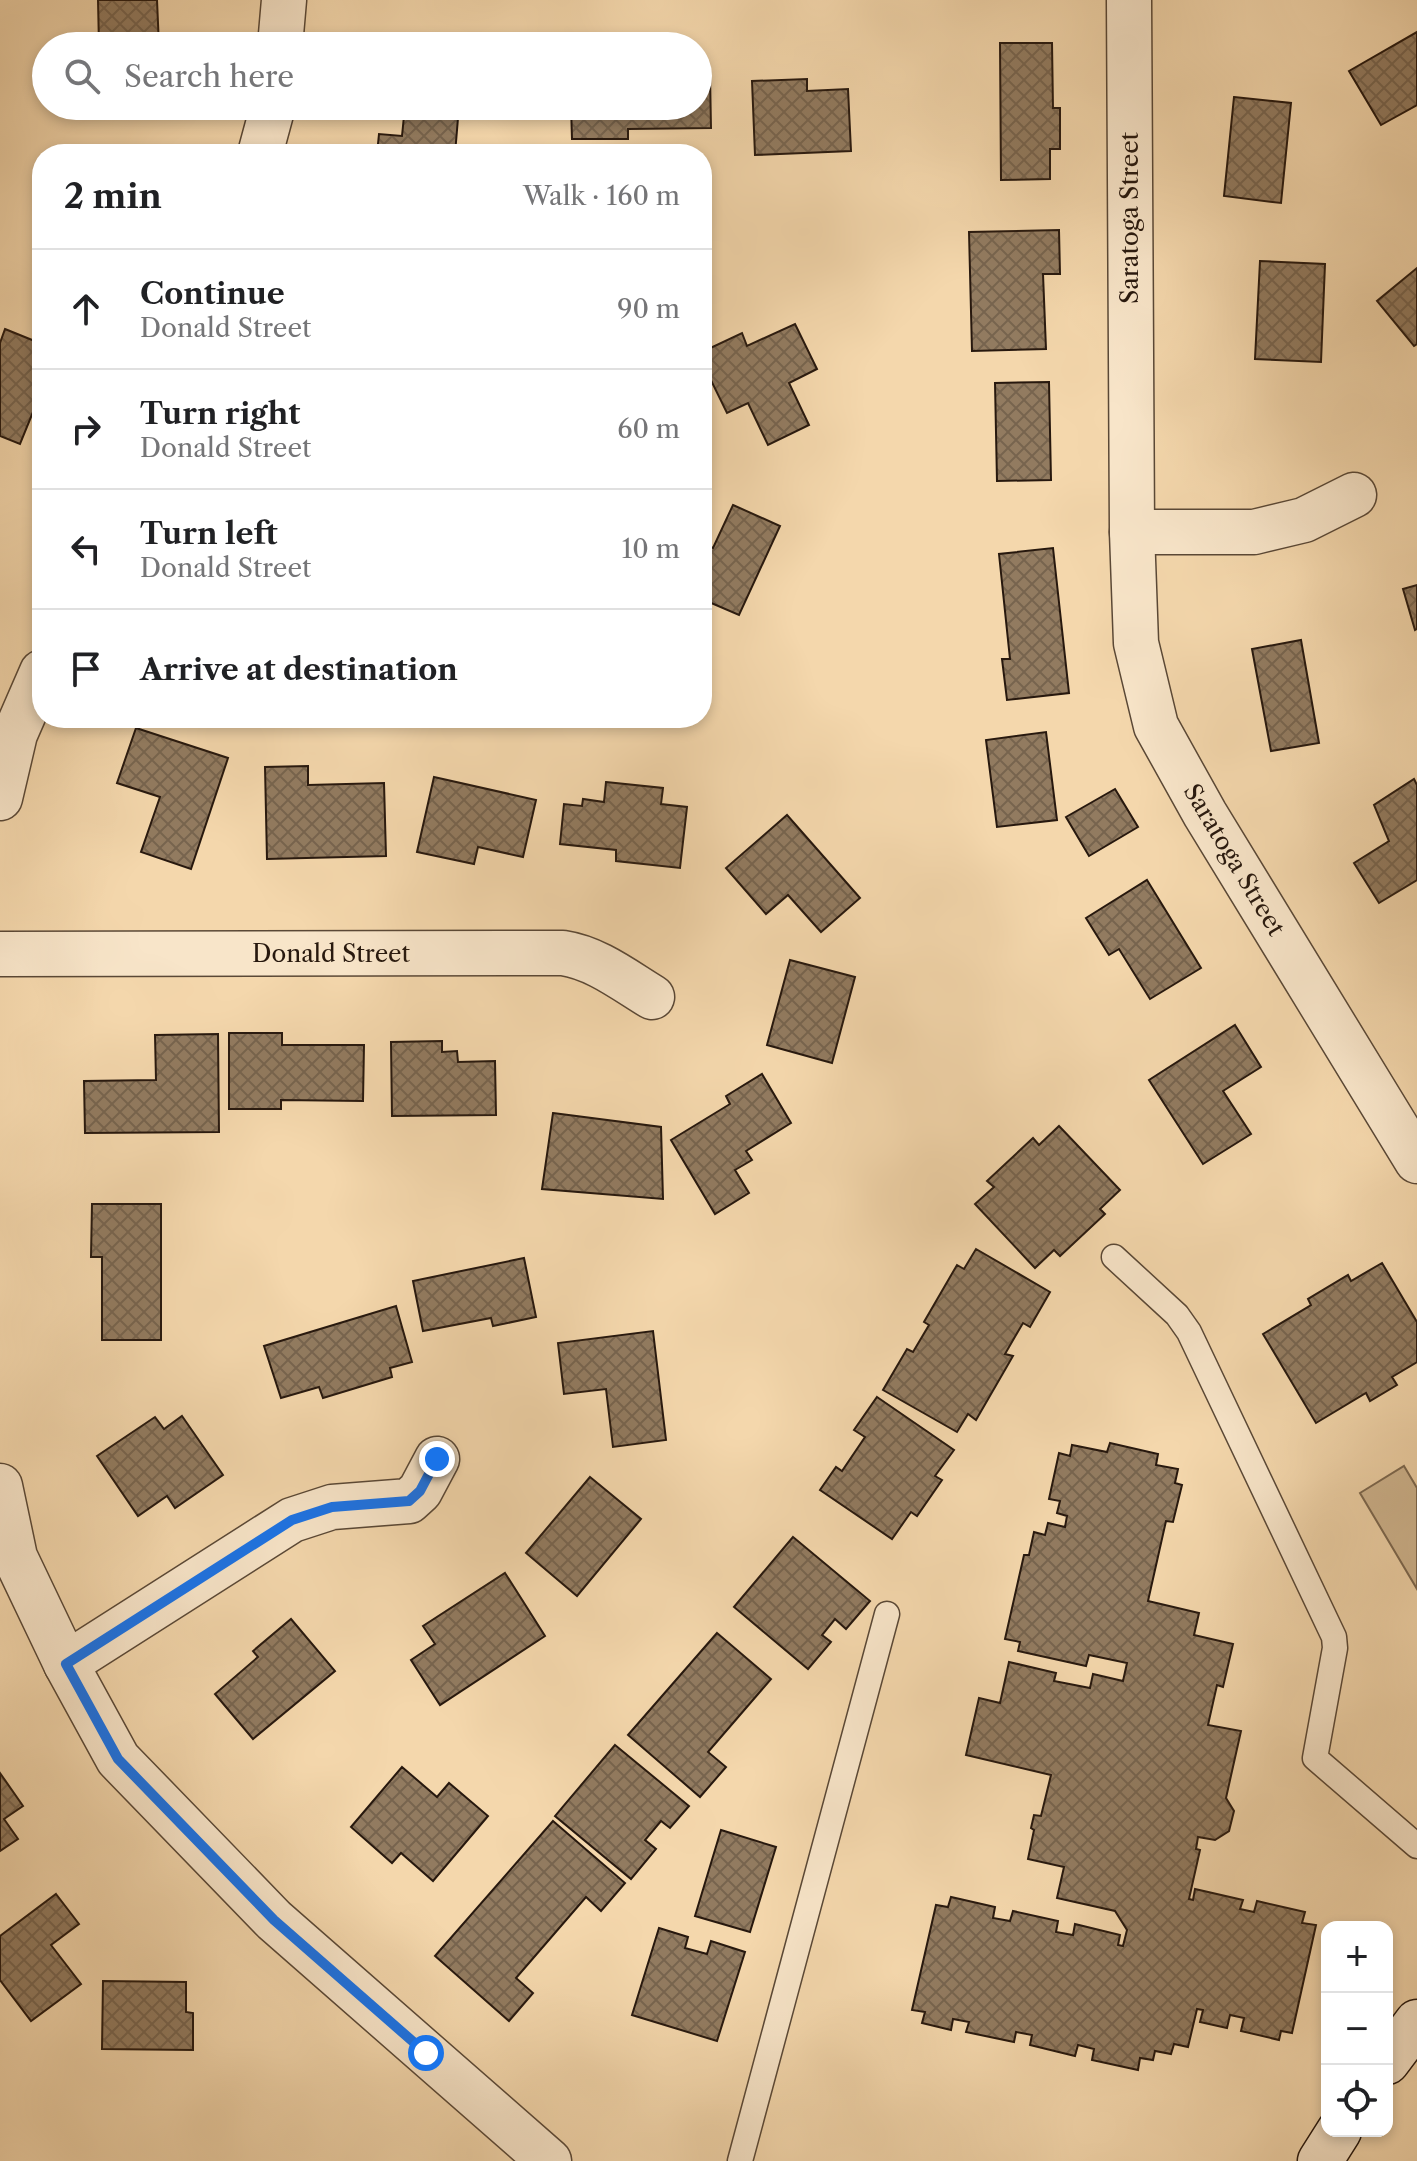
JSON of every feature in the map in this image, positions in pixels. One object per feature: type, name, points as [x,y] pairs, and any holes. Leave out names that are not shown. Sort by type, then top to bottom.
[{"type":"street","points":[[281,32],[284,0]]},
{"type":"street","name":"Saratoga Street","points":[[1129,0],[1132,532],[1136,643],[1156,726],[1205,814],[1417,1161]]},
{"type":"street","points":[[263,144],[269,120]]},
{"type":"street","points":[[1132,532],[1254,532],[1304,520],[1354,495]]},
{"type":"street","points":[[0,798],[15,734],[32,695]]},
{"type":"street","name":"Donald Street","points":[[0,954],[563,953],[593,962],[652,997]]},
{"type":"street","points":[[66,1664],[292,1520],[332,1507],[409,1501],[420,1491],[437,1459]]},
{"type":"street","points":[[0,1486],[15,1557],[66,1664],[118,1759],[274,1920],[549,2161]]},
{"type":"street","points":[[1393,2054],[1417,2022]]},
{"type":"street","points":[[1320,2161],[1335,2137]]},
{"type":"lane","points":[[1114,1257],[1177,1315],[1189,1332],[1334,1637],[1335,1648],[1315,1758],[1417,1846]]},
{"type":"lane","points":[[740,2161],[887,1614]]},
{"type":"shaded area","points":[[1404,1466],[1417,1488],[1417,1589],[1360,1493]]},
{"type":"building","points":[[98,0],[157,0],[158,32],[99,32]]},
{"type":"building","points":[[1417,32],[1417,105],[1381,125],[1349,71]]},
{"type":"building","points":[[1000,43],[1052,43],[1053,108],[1060,108],[1060,149],[1050,149],[1050,179],[1001,180]]},
{"type":"building","points":[[807,79],[807,91],[848,89],[851,151],[755,155],[752,81]]},
{"type":"building","points":[[1234,97],[1291,103],[1281,203],[1224,196]]},
{"type":"building","points":[[404,120],[458,120],[456,144],[378,144],[379,134],[402,136]]},
{"type":"building","points":[[571,120],[711,120],[711,128],[628,129],[628,139],[572,139]]},
{"type":"building","points":[[1059,230],[1060,274],[1043,274],[1046,349],[972,351],[969,232]]},
{"type":"building","points":[[1260,261],[1325,264],[1321,362],[1255,359]]},
{"type":"building","points":[[1417,268],[1417,344],[1414,346],[1377,301]]},
{"type":"building","points":[[795,324],[817,369],[789,383],[809,425],[768,445],[748,403],[727,413],[712,382],[712,347],[742,333],[747,346]]},
{"type":"building","points":[[5,329],[32,340],[32,415],[20,444],[0,436],[0,343]]},
{"type":"building","points":[[1049,382],[1051,480],[997,481],[995,383]]},
{"type":"building","points":[[733,505],[780,526],[739,615],[712,603],[713,548]]},
{"type":"building","points":[[1053,548],[1069,693],[1007,700],[1002,659],[1010,659],[999,554]]},
{"type":"building","points":[[1417,585],[1417,629],[1415,630],[1403,589]]},
{"type":"building","points":[[1301,640],[1319,743],[1271,751],[1252,649]]},
{"type":"building","points":[[136,728],[228,758],[191,869],[141,852],[160,797],[117,783]]},
{"type":"building","points":[[1046,732],[1057,820],[997,827],[986,740]]},
{"type":"building","points":[[308,766],[308,785],[384,783],[386,856],[267,859],[265,767]]},
{"type":"building","points":[[434,777],[536,800],[523,857],[478,847],[474,864],[417,852]]},
{"type":"building","points":[[1414,779],[1417,785],[1417,880],[1379,903],[1354,863],[1389,841],[1374,805]]},
{"type":"building","points":[[606,782],[663,788],[661,804],[687,807],[680,868],[616,861],[616,850],[560,844],[564,804],[582,806],[583,799],[604,802]]},
{"type":"building","points":[[1115,789],[1138,827],[1089,856],[1066,817]]},
{"type":"building","points":[[787,815],[860,898],[821,932],[788,895],[766,914],[726,868]]},
{"type":"building","points":[[1147,880],[1201,968],[1150,999],[1119,949],[1109,955],[1086,918]]},
{"type":"building","points":[[790,960],[855,977],[832,1063],[767,1045]]},
{"type":"building","points":[[1235,1025],[1261,1067],[1223,1091],[1251,1134],[1203,1164],[1149,1080]]},
{"type":"building","points":[[229,1033],[282,1033],[282,1045],[364,1045],[363,1101],[281,1100],[281,1109],[229,1109]]},
{"type":"building","points":[[218,1034],[219,1132],[85,1133],[84,1081],[156,1080],[155,1035]]},
{"type":"building","points":[[442,1041],[442,1052],[457,1051],[458,1062],[495,1061],[496,1115],[392,1116],[391,1042]]},
{"type":"building","points":[[762,1074],[791,1123],[746,1151],[752,1160],[735,1170],[749,1193],[715,1214],[671,1140],[730,1104],[726,1096]]},
{"type":"building","points":[[553,1113],[661,1127],[663,1199],[542,1189]]},
{"type":"building","points":[[1059,1126],[1120,1190],[1100,1209],[1105,1214],[1060,1256],[1054,1250],[1035,1268],[975,1204],[994,1187],[987,1181],[1033,1138],[1039,1145]]},
{"type":"building","points":[[92,1204],[161,1204],[161,1340],[102,1340],[102,1257],[91,1257]]},
{"type":"building","points":[[976,1249],[1050,1292],[1030,1327],[1023,1323],[1005,1354],[1013,1356],[976,1420],[968,1414],[957,1432],[883,1390],[907,1349],[913,1352],[929,1325],[924,1322],[957,1265],[964,1269]]},
{"type":"building","points":[[524,1258],[536,1317],[493,1326],[491,1318],[423,1331],[413,1281]]},
{"type":"building","points":[[1382,1263],[1417,1322],[1417,1362],[1392,1377],[1397,1385],[1370,1401],[1366,1393],[1316,1423],[1263,1334],[1311,1305],[1308,1299],[1348,1275],[1351,1281]]},
{"type":"building","points":[[396,1306],[412,1362],[390,1368],[392,1377],[323,1398],[319,1387],[281,1398],[264,1346]]},
{"type":"building","points":[[653,1331],[666,1440],[613,1447],[606,1389],[564,1394],[558,1343]]},
{"type":"building","points":[[877,1397],[954,1450],[935,1476],[942,1480],[917,1516],[911,1512],[892,1539],[820,1490],[836,1467],[842,1471],[865,1437],[854,1430]]},
{"type":"building","points":[[182,1416],[223,1475],[175,1508],[167,1496],[138,1516],[97,1456],[155,1417],[164,1429]]},
{"type":"building","points":[[1110,1443],[1158,1454],[1156,1465],[1178,1469],[1175,1483],[1182,1485],[1173,1522],[1166,1521],[1148,1601],[1199,1613],[1194,1635],[1233,1644],[1223,1687],[1217,1685],[1208,1725],[1241,1731],[1226,1798],[1234,1811],[1229,1831],[1215,1840],[1198,1837],[1196,1849],[1200,1850],[1189,1899],[1193,1900],[1195,1889],[1243,1900],[1240,1909],[1254,1912],[1257,1901],[1305,1912],[1302,1923],[1316,1925],[1292,2033],[1281,2031],[1279,2040],[1241,2031],[1244,2018],[1230,2015],[1227,2028],[1200,2022],[1203,2010],[1197,2009],[1188,2047],[1174,2044],[1171,2054],[1155,2051],[1153,2060],[1140,2058],[1138,2070],[1092,2060],[1094,2049],[1078,2045],[1075,2056],[1030,2045],[1032,2035],[1016,2032],[1014,2042],[966,2032],[969,2022],[953,2019],[951,2030],[922,2023],[925,2012],[912,2010],[936,1905],[948,1907],[951,1897],[995,1907],[993,1918],[1010,1921],[1013,1911],[1058,1921],[1056,1932],[1073,1935],[1075,1924],[1120,1935],[1118,1945],[1123,1946],[1127,1930],[1115,1911],[1057,1898],[1064,1867],[1028,1859],[1034,1815],[1041,1816],[1051,1775],[966,1755],[979,1698],[1000,1703],[1009,1662],[1056,1673],[1054,1681],[1090,1688],[1093,1674],[1123,1681],[1127,1663],[1089,1655],[1086,1666],[1018,1651],[1020,1642],[1005,1639],[1024,1555],[1029,1555],[1034,1532],[1045,1535],[1048,1523],[1065,1527],[1067,1516],[1057,1513],[1060,1501],[1049,1499],[1059,1453],[1070,1456],[1072,1445],[1107,1452]]},
{"type":"building","points":[[590,1477],[641,1519],[577,1596],[526,1553]]},
{"type":"building","points":[[793,1537],[870,1601],[846,1629],[835,1619],[822,1635],[831,1642],[808,1669],[734,1607]]},
{"type":"building","points":[[505,1573],[545,1636],[440,1705],[411,1660],[435,1644],[423,1626]]},
{"type":"building","points":[[291,1619],[335,1671],[253,1739],[215,1694],[258,1657],[253,1651]]},
{"type":"building","points":[[717,1633],[771,1679],[708,1752],[726,1767],[700,1797],[628,1735]]},
{"type":"building","points":[[615,1745],[689,1806],[670,1828],[661,1821],[645,1840],[656,1849],[631,1879],[555,1816]]},
{"type":"building","points":[[402,1767],[437,1797],[449,1783],[488,1816],[433,1881],[401,1853],[392,1863],[351,1827]]},
{"type":"building","points":[[0,1773],[23,1806],[4,1819],[18,1839],[0,1851]]},
{"type":"building","points":[[553,1821],[625,1883],[601,1911],[586,1897],[516,1978],[533,1993],[509,2021],[435,1956]]},
{"type":"building","points":[[721,1830],[776,1847],[750,1932],[695,1916]]},
{"type":"building","points":[[56,1894],[79,1924],[51,1945],[81,1984],[31,2021],[0,1980],[0,1936]]},
{"type":"building","points":[[659,1928],[688,1937],[685,1948],[707,1954],[711,1941],[745,1952],[717,2041],[632,2015]]},
{"type":"building","points":[[103,1981],[186,1982],[186,2012],[193,2013],[193,2050],[102,2049]]},
{"type":"route","points":[[426,2053],[274,1920],[118,1759],[66,1664],[292,1520],[332,1507],[409,1501],[420,1491],[437,1459]]}]
